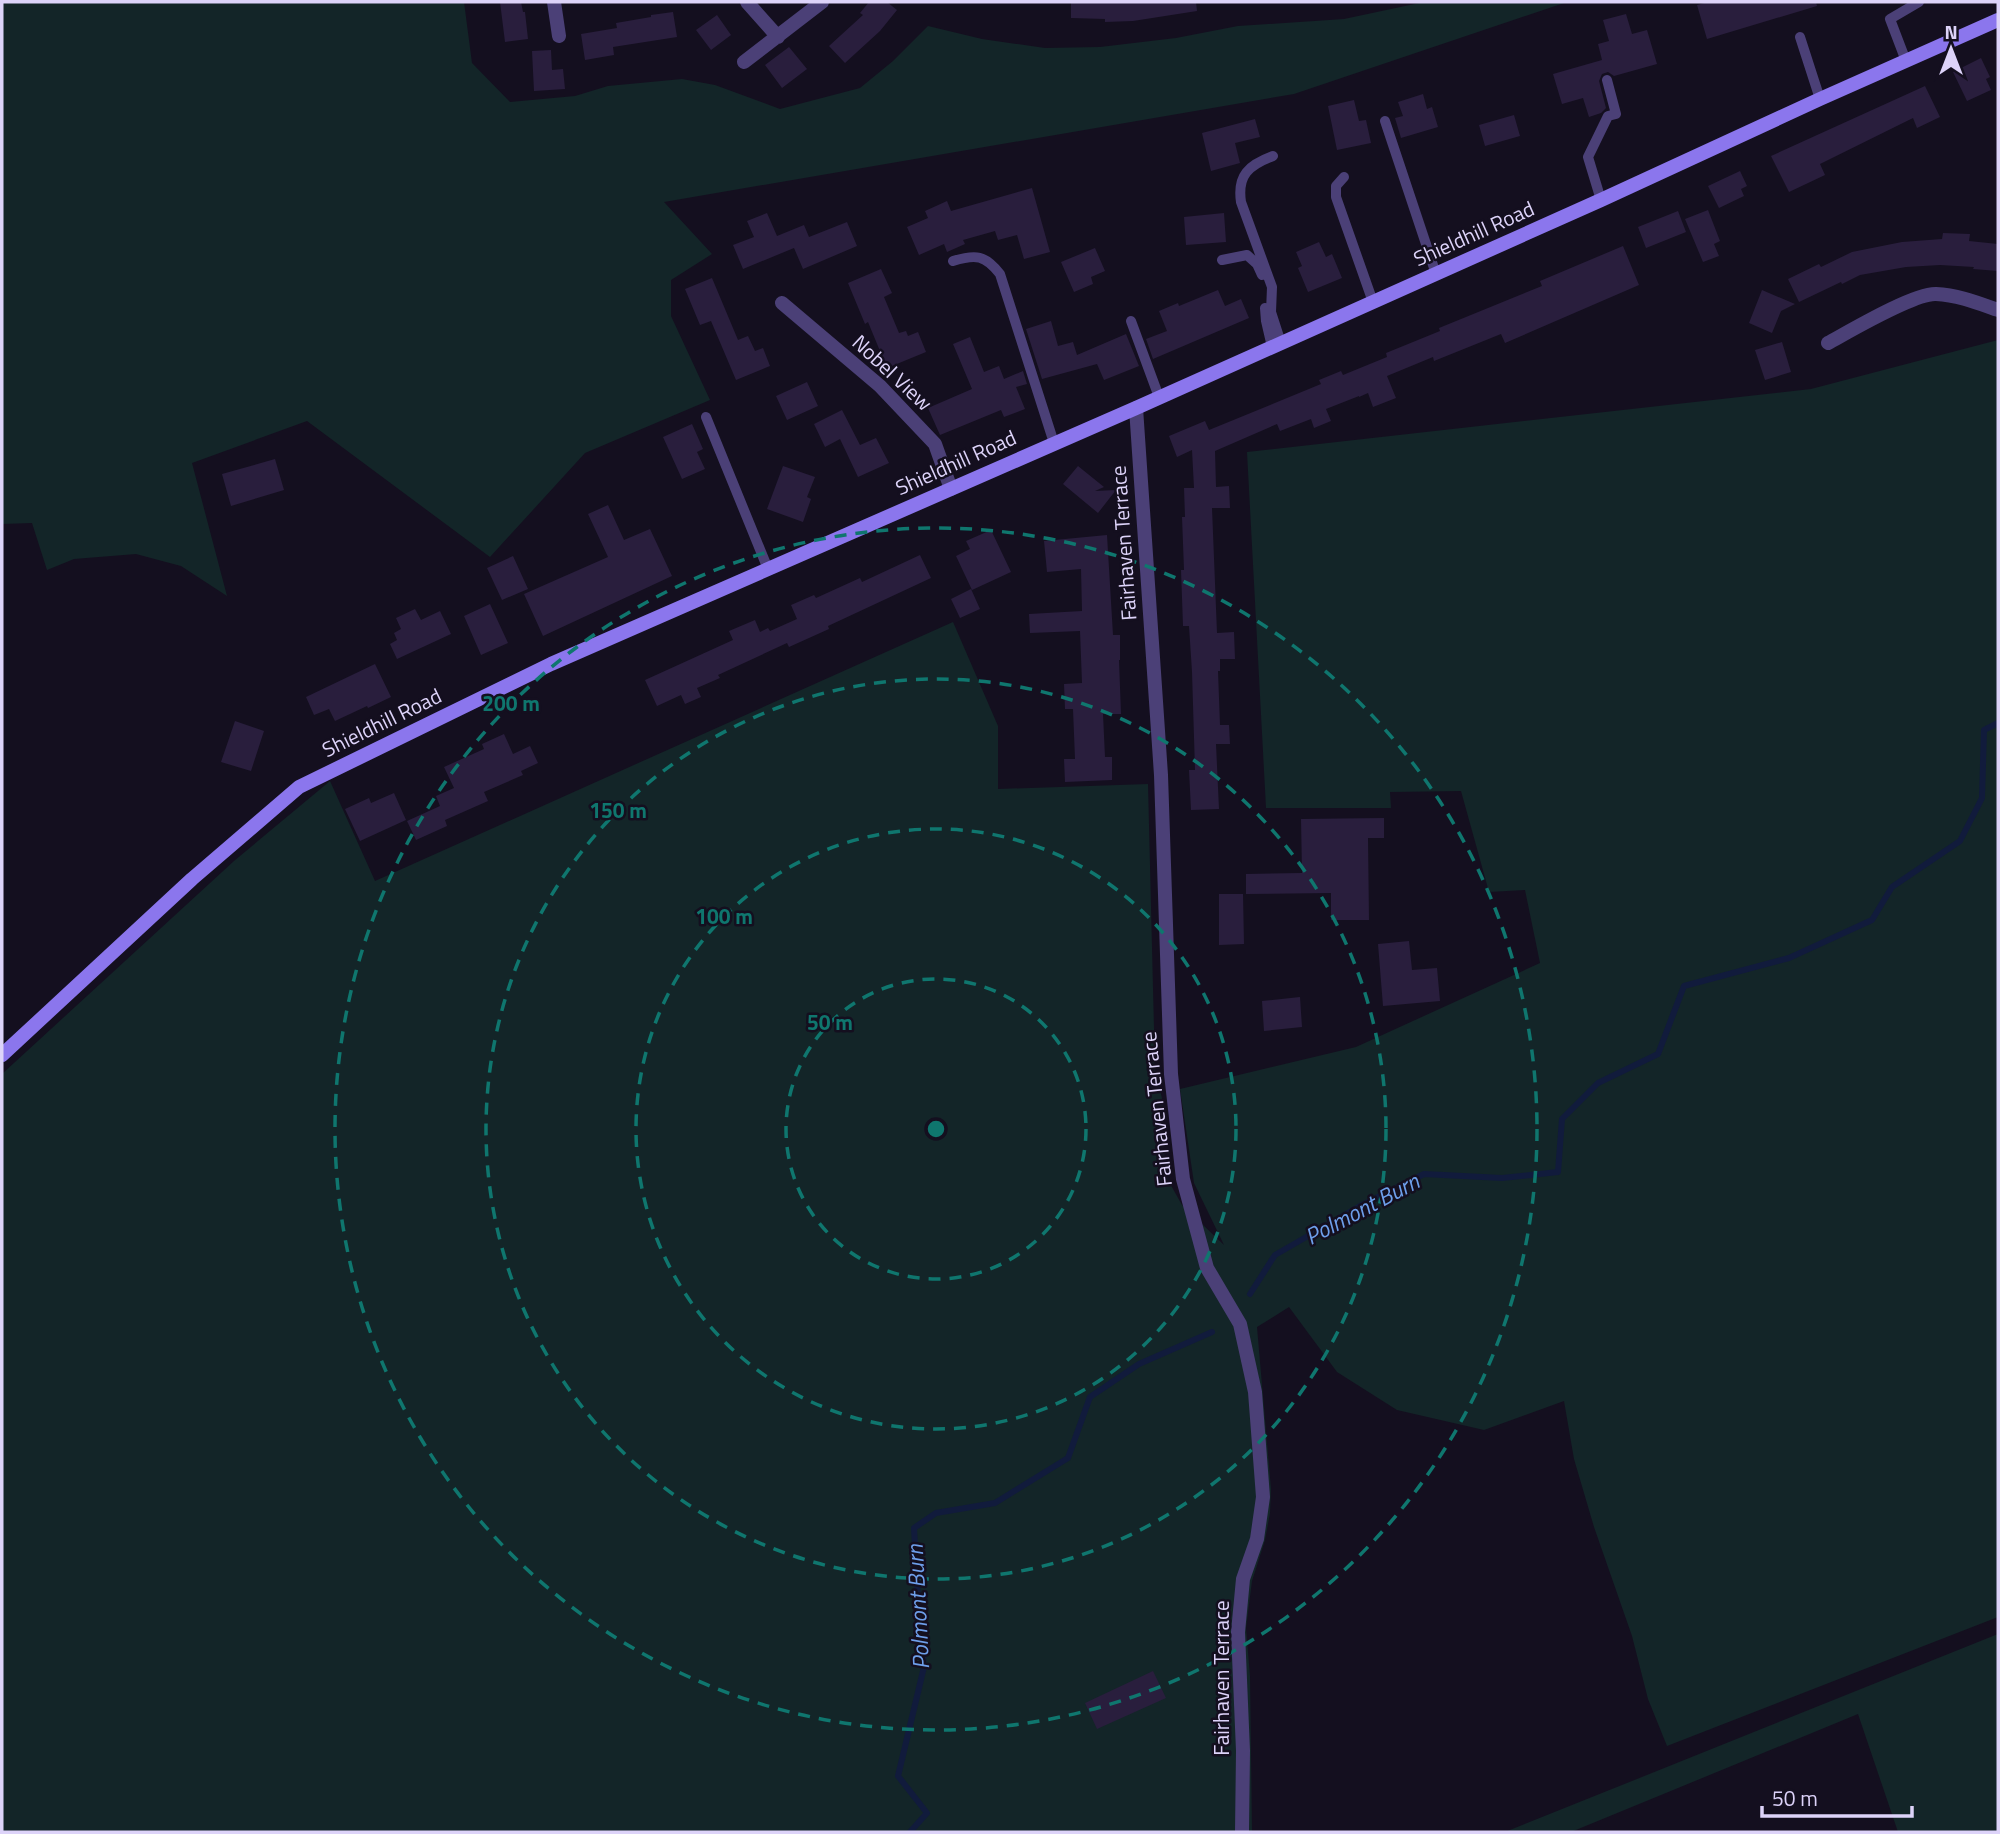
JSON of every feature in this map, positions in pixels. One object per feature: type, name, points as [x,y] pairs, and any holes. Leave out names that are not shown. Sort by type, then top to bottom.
[{"type":"main road","name":"Shieldhill Road","points":[[2,1055],[192,879],[299,787],[551,664],[1136,408],[1820,99],[1998,22]]},
{"type":"street","points":[[558,2],[559,36]]},
{"type":"street","points":[[747,2],[778,37]]},
{"type":"street","points":[[744,62],[822,2]]},
{"type":"street","points":[[1828,343],[1903,303],[1933,293],[1965,298],[1998,310]]},
{"type":"street","name":"Nobel View","points":[[782,303],[880,386],[935,444],[951,489]]},
{"type":"street","name":"Fairhaven Terrace","points":[[1136,408],[1161,775],[1171,1074],[1182,1179],[1207,1268],[1240,1324],[1255,1392],[1263,1497],[1257,1539],[1243,1580],[1238,1632],[1243,1751],[1242,1832]]},
{"type":"lane","points":[[1906,61],[1890,19],[1919,2]]},
{"type":"lane","points":[[1800,37],[1820,99]]},
{"type":"lane","points":[[1601,200],[1588,157],[1608,116],[1616,114],[1606,80]]},
{"type":"lane","points":[[1385,121],[1436,274]]},
{"type":"lane","points":[[1273,156],[1254,163],[1244,176],[1239,191],[1272,287],[1271,312],[1277,345]]},
{"type":"lane","points":[[1343,177],[1336,186],[1336,197],[1373,302]]},
{"type":"lane","points":[[1222,260],[1247,255],[1256,264],[1264,279],[1266,321],[1277,345]]},
{"type":"lane","points":[[953,261],[971,256],[990,261],[1000,274],[1055,443]]},
{"type":"lane","points":[[1131,321],[1159,397]]},
{"type":"lane","points":[[706,417],[768,569]]},
{"type":"shaded area","points":[[2,2],[464,2],[472,63],[510,102],[575,96],[608,86],[682,79],[715,85],[780,109],[860,88],[893,61],[928,26],[982,39],[1045,48],[1100,47],[1176,38],[1238,26],[1344,19],[1424,2],[1567,2],[1294,94],[664,202],[712,254],[671,280],[671,316],[710,400],[585,453],[490,557],[307,421],[192,463],[227,596],[181,566],[136,554],[74,559],[47,570],[32,523],[2,524]]},
{"type":"shaded area","points":[[1998,340],[1998,1617],[1667,1746],[1648,1699],[1632,1636],[1594,1527],[1574,1459],[1564,1401],[1484,1430],[1397,1410],[1337,1372],[1289,1307],[1257,1327],[1271,1489],[1270,1513],[1252,1581],[1246,1628],[1250,1676],[1252,1832],[2,1832],[2,1074],[234,861],[330,781],[375,881],[953,622],[998,726],[998,789],[1148,784],[1155,1069],[1165,1111],[1161,1130],[1168,1180],[1182,1205],[1224,1245],[1194,1183],[1180,1089],[1356,1047],[1540,963],[1525,890],[1489,892],[1461,791],[1390,792],[1391,808],[1266,808],[1247,452],[1811,389]]},
{"type":"shaded area","points":[[1998,1634],[1998,1832],[1898,1832],[1858,1714],[1571,1832],[1505,1832]]},
{"type":"building","points":[[500,2],[521,2],[528,39],[505,42]]},
{"type":"building","points":[[869,2],[887,2],[897,10],[880,31],[845,63],[829,46],[863,15],[860,13]]},
{"type":"building","points":[[1071,2],[1196,2],[1197,11],[1133,21],[1105,22],[1105,19],[1071,18]]},
{"type":"building","points":[[1708,2],[1816,2],[1817,6],[1707,39],[1697,5]]},
{"type":"building","points":[[673,12],[677,37],[613,47],[614,55],[585,60],[581,34],[617,28],[616,23]]},
{"type":"building","points":[[1626,14],[1632,34],[1647,30],[1657,64],[1614,76],[1608,72],[1602,74],[1599,81],[1606,108],[1601,113],[1589,117],[1583,98],[1562,104],[1553,74],[1602,60],[1598,44],[1609,41],[1603,20]]},
{"type":"building","points":[[717,15],[731,35],[711,50],[696,30]]},
{"type":"building","points":[[789,47],[807,69],[782,88],[765,65]]},
{"type":"building","points":[[551,50],[552,70],[563,69],[565,89],[534,91],[532,51]]},
{"type":"building","points":[[1981,58],[1990,77],[1986,79],[1991,90],[1967,101],[1953,72]]},
{"type":"building","points":[[1925,86],[1940,117],[1917,128],[1913,118],[1820,164],[1825,175],[1789,192],[1771,156]]},
{"type":"building","points":[[1423,94],[1427,109],[1432,107],[1438,127],[1401,138],[1395,118],[1403,116],[1398,102]]},
{"type":"building","points":[[1354,100],[1359,121],[1366,120],[1371,143],[1337,150],[1328,106]]},
{"type":"building","points":[[1514,115],[1520,136],[1485,146],[1479,125]]},
{"type":"building","points":[[1255,119],[1260,137],[1235,143],[1240,163],[1211,171],[1202,133]]},
{"type":"building","points":[[1740,171],[1747,186],[1741,189],[1744,196],[1719,208],[1708,186]]},
{"type":"building","points":[[1032,188],[1050,252],[1024,259],[1017,235],[998,240],[995,231],[963,240],[965,244],[947,252],[944,244],[919,255],[907,227],[928,218],[925,211],[947,201],[951,211]]},
{"type":"building","points":[[1708,210],[1720,241],[1714,244],[1719,256],[1703,262],[1685,219]]},
{"type":"building","points":[[1678,211],[1686,232],[1646,248],[1638,227]]},
{"type":"building","points":[[767,213],[777,236],[804,225],[809,237],[847,222],[857,246],[803,269],[794,248],[743,269],[733,245],[754,237],[747,221]]},
{"type":"building","points":[[1224,213],[1226,242],[1186,245],[1184,217]]},
{"type":"building","points":[[1943,233],[1970,234],[1969,241],[1998,244],[1998,271],[1940,265],[1906,267],[1860,275],[1799,302],[1788,279],[1852,252],[1902,242],[1942,239]]},
{"type":"building","points":[[1319,242],[1326,257],[1332,254],[1342,278],[1308,292],[1298,268],[1302,266],[1296,252]]},
{"type":"building","points":[[1623,246],[1639,285],[1505,343],[1501,334],[1434,361],[1433,357],[1387,376],[1396,398],[1373,407],[1368,393],[1326,409],[1331,421],[1314,428],[1311,419],[1280,431],[1277,424],[1215,451],[1216,487],[1229,486],[1230,508],[1212,508],[1217,633],[1234,632],[1235,659],[1220,659],[1218,671],[1220,725],[1229,725],[1230,744],[1216,744],[1219,809],[1191,810],[1189,770],[1195,770],[1192,672],[1189,626],[1183,626],[1181,570],[1184,570],[1184,488],[1194,488],[1192,450],[1177,457],[1169,436],[1205,421],[1209,430],[1321,384],[1319,380],[1341,371],[1343,375],[1387,357],[1386,353],[1440,331],[1439,328],[1542,286],[1540,281]]},
{"type":"building","points":[[1095,248],[1105,271],[1091,277],[1093,284],[1074,292],[1061,262]]},
{"type":"building","points":[[881,269],[892,293],[884,297],[899,333],[906,331],[908,336],[918,332],[926,352],[887,368],[848,283]]},
{"type":"building","points":[[712,278],[738,340],[748,336],[755,351],[763,348],[770,366],[736,380],[711,321],[700,325],[685,289]]},
{"type":"building","points":[[1218,290],[1225,306],[1241,299],[1249,318],[1153,359],[1146,339],[1167,331],[1159,311]]},
{"type":"building","points":[[1762,290],[1795,304],[1781,311],[1772,333],[1749,323]]},
{"type":"building","points":[[1051,321],[1058,346],[1073,342],[1077,355],[1126,334],[1139,366],[1104,380],[1097,364],[1042,379],[1026,329]]},
{"type":"building","points":[[970,337],[984,372],[999,366],[1004,379],[1023,371],[1027,384],[1016,387],[1025,409],[1004,417],[1001,410],[940,435],[928,408],[972,389],[953,344]]},
{"type":"building","points":[[1782,342],[1791,372],[1765,380],[1755,350]]},
{"type":"building","points":[[807,382],[818,406],[787,420],[776,396]]},
{"type":"building","points":[[842,410],[860,445],[876,438],[889,463],[858,477],[840,439],[825,447],[814,424]]},
{"type":"building","points":[[692,424],[703,449],[697,452],[705,469],[682,479],[663,437]]},
{"type":"building","points":[[275,459],[284,490],[231,506],[222,474]]},
{"type":"building","points":[[783,466],[815,477],[807,497],[811,499],[803,522],[767,509]]},
{"type":"building","points":[[1078,466],[1104,487],[1095,491],[1116,490],[1098,513],[1063,484]]},
{"type":"building","points":[[608,505],[624,540],[650,529],[672,576],[543,636],[524,594],[608,557],[588,514]]},
{"type":"building","points":[[991,530],[1011,572],[972,590],[956,556],[970,549],[966,541]]},
{"type":"building","points":[[1107,535],[1113,635],[1120,635],[1121,714],[1103,714],[1105,757],[1112,757],[1112,780],[1065,782],[1064,759],[1075,759],[1073,709],[1065,709],[1064,684],[1082,683],[1080,631],[1030,633],[1029,614],[1082,611],[1081,569],[1047,572],[1044,541]]},
{"type":"building","points":[[920,555],[931,578],[828,626],[829,629],[789,647],[787,643],[718,675],[720,678],[697,688],[701,697],[685,704],[681,695],[657,706],[645,680],[733,640],[729,631],[755,620],[760,632],[768,628],[770,631],[797,619],[791,605],[814,595],[816,598],[860,578],[862,582]]},
{"type":"building","points":[[513,556],[528,589],[502,600],[487,568]]},
{"type":"building","points":[[971,589],[980,609],[960,618],[951,599]]},
{"type":"building","points":[[490,604],[508,643],[481,655],[464,616]]},
{"type":"building","points":[[415,609],[421,620],[440,611],[451,634],[397,659],[390,644],[397,640],[394,633],[401,629],[396,618]]},
{"type":"building","points":[[375,664],[391,697],[335,721],[329,709],[314,715],[306,697]]},
{"type":"building","points":[[235,721],[264,731],[251,771],[221,762]]},
{"type":"building","points":[[504,734],[513,754],[530,746],[538,763],[521,771],[523,775],[484,792],[488,801],[445,820],[447,826],[416,840],[407,821],[440,806],[436,796],[454,788],[444,767],[484,749],[482,744]]},
{"type":"building","points":[[394,793],[406,820],[360,841],[345,809],[369,798],[371,803]]},
{"type":"building","points":[[1384,818],[1384,838],[1368,838],[1369,920],[1331,920],[1331,893],[1246,894],[1246,874],[1302,873],[1301,819]]},
{"type":"building","points":[[1219,894],[1243,894],[1244,944],[1219,945]]},
{"type":"building","points":[[1409,941],[1412,970],[1437,968],[1440,1001],[1383,1006],[1378,944]]},
{"type":"building","points":[[1300,997],[1302,1027],[1264,1031],[1262,1001]]},
{"type":"building","points":[[1153,1671],[1166,1698],[1097,1729],[1085,1703]]},
{"type":"waterway","name":"Polmont Burn","points":[[1250,1294],[1275,1255],[1360,1206],[1424,1174],[1502,1178],[1558,1172],[1562,1119],[1598,1083],[1658,1054],[1684,986],[1789,958],[1872,920],[1892,887],[1960,841],[1982,798],[1984,730],[1998,723]]},
{"type":"waterway","name":"Polmont Burn","points":[[910,1832],[927,1813],[898,1776],[924,1667],[914,1528],[936,1513],[995,1503],[1068,1458],[1090,1397],[1139,1364],[1212,1332]]}]
